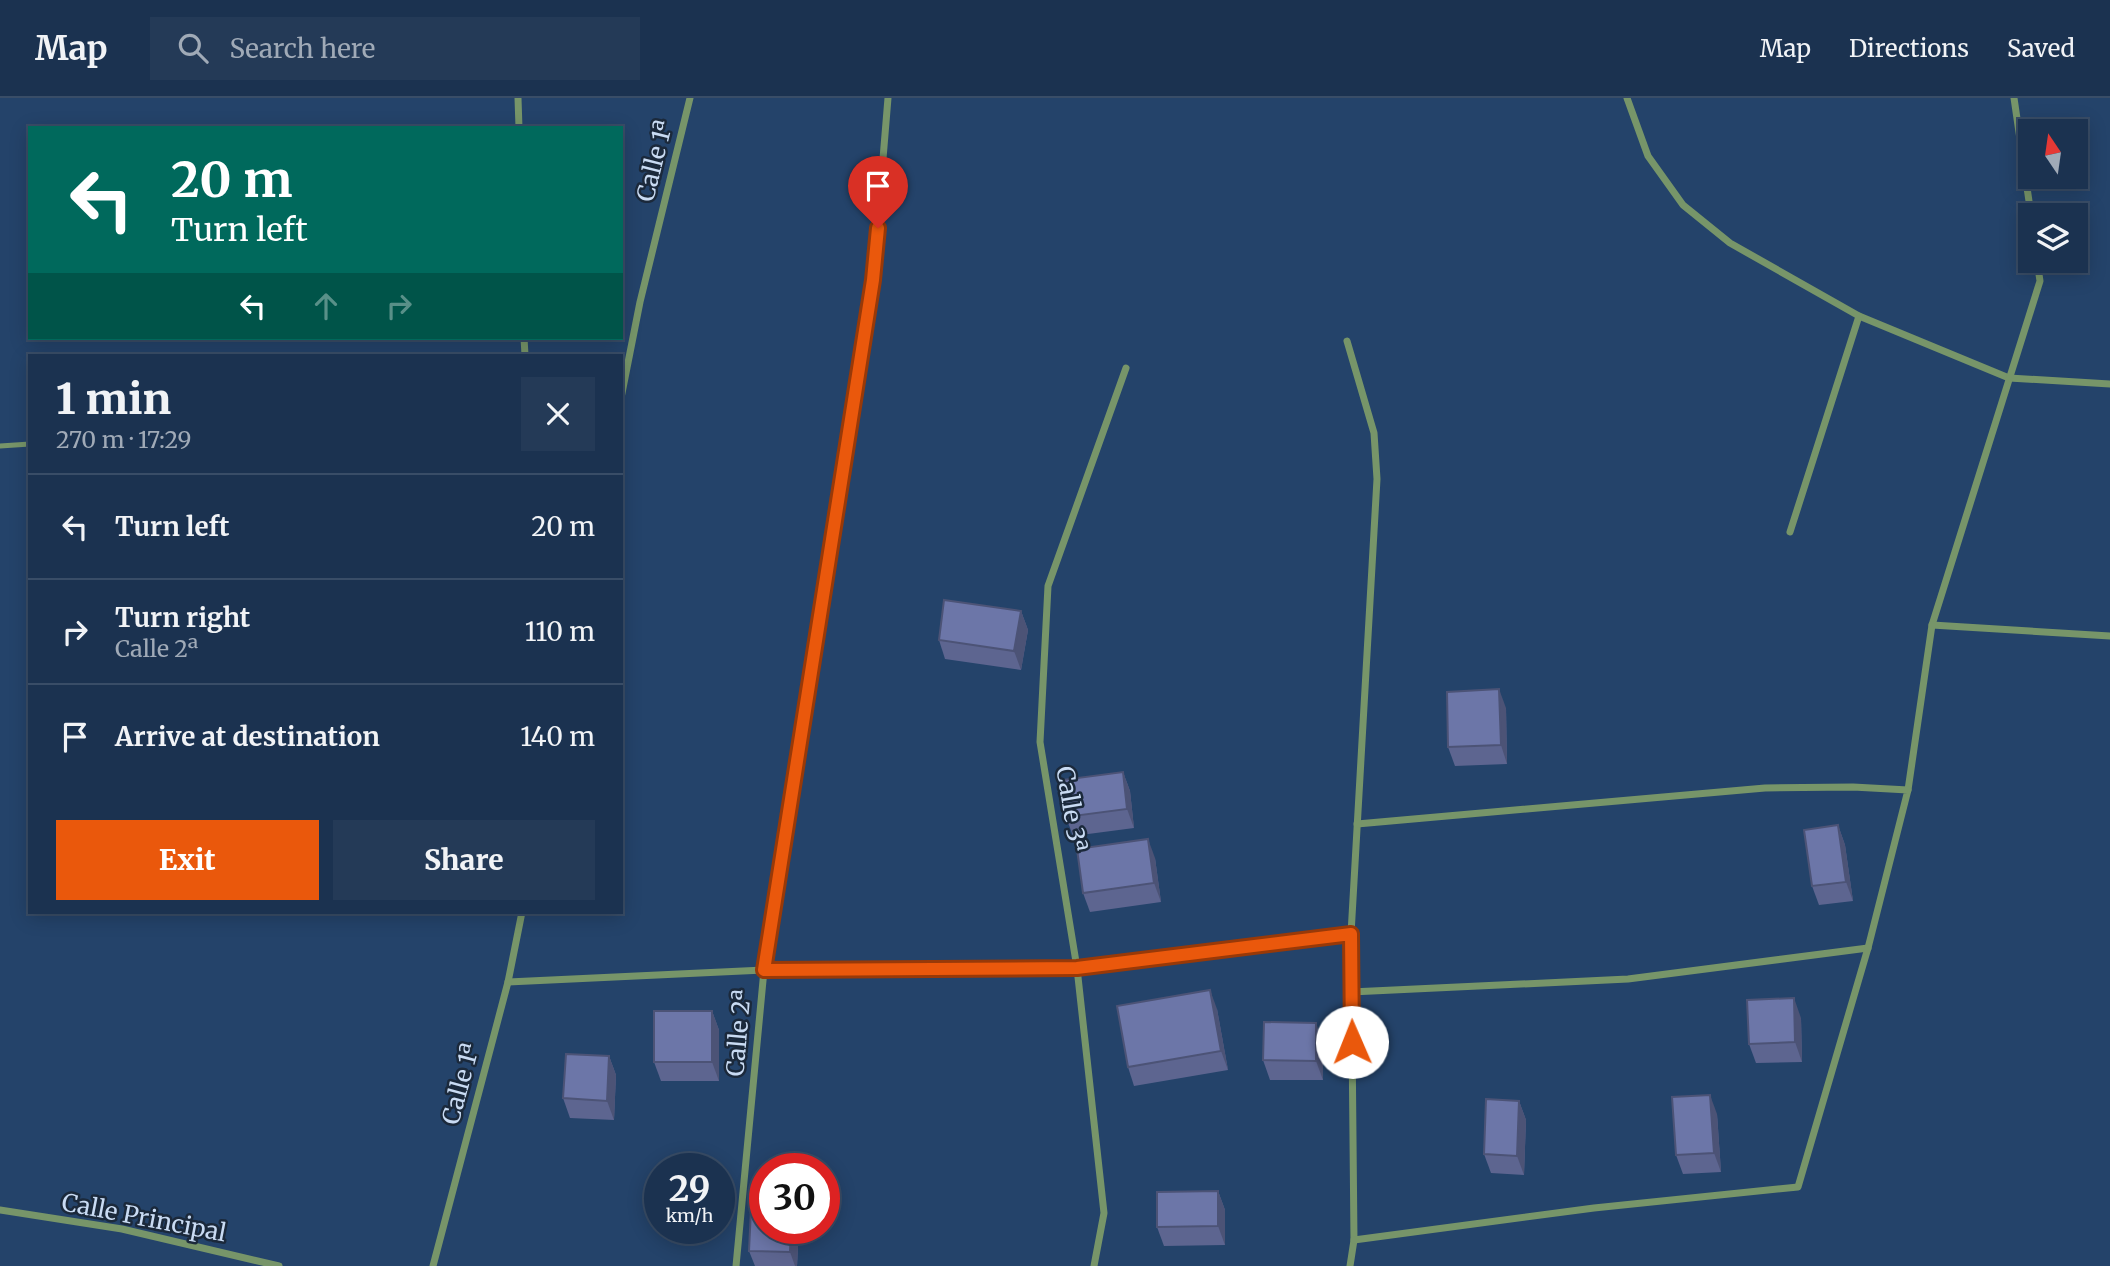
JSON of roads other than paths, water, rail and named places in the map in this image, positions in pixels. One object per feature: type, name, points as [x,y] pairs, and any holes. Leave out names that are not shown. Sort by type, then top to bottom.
[{"type":"street","points":[[518,98],[519,126]]},
{"type":"street","name":"Calle 1ª","points":[[623,388],[640,302],[690,98]]},
{"type":"street","name":"Calle 2ª","points":[[736,1266],[764,970],[873,280],[888,98]]},
{"type":"street","points":[[1627,98],[1648,156],[1683,205],[1730,243],[1859,316],[2009,378],[2110,384]]},
{"type":"street","points":[[2014,98],[2029,203]]},
{"type":"street","points":[[1354,1240],[1594,1208],[1798,1187],[1868,948],[1908,790],[1932,625],[2040,281],[2039,273]]},
{"type":"street","points":[[1790,532],[1859,316]]},
{"type":"street","points":[[1347,341],[1374,433],[1377,479],[1351,934],[1354,1240],[1350,1266]]},
{"type":"street","name":"Calle 3ª","points":[[1094,1266],[1104,1213],[1077,968],[1040,742],[1048,586],[1126,368]]},
{"type":"street","points":[[1932,625],[2110,636]]},
{"type":"street","points":[[1357,824],[1765,788],[1853,787],[1908,790]]},
{"type":"street","name":"Calle 1ª","points":[[433,1266],[508,982],[522,914]]},
{"type":"street","points":[[508,982],[764,970],[1077,968],[1351,934]]},
{"type":"street","points":[[1351,992],[1628,979],[1868,948]]},
{"type":"street","name":"Calle Principal","points":[[0,1210],[122,1229],[279,1266]]},
{"type":"lane","points":[[0,446],[28,444]]}]
